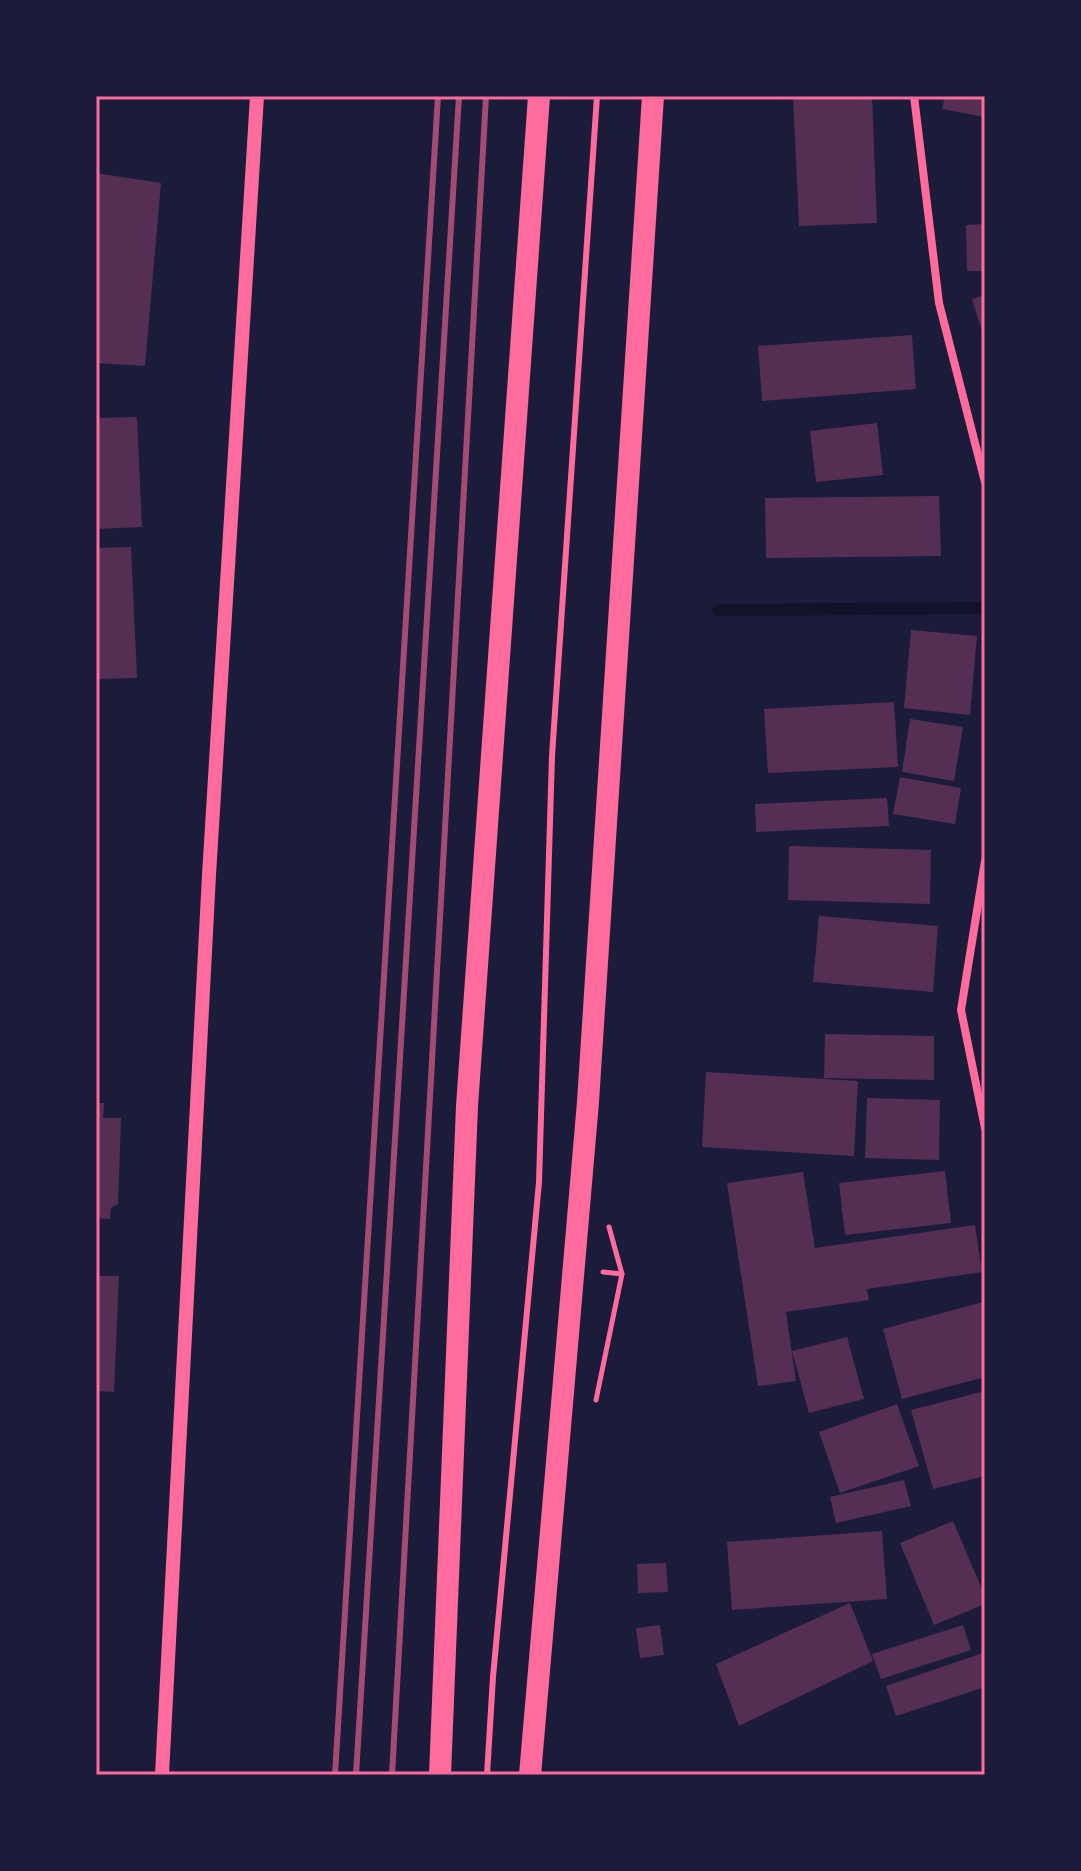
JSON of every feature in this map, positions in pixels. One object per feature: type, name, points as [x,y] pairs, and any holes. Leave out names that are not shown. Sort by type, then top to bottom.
[{"type":"highway","points":[[440,1775],[467,1106],[539,96]]},
{"type":"highway","points":[[530,1775],[588,1102],[653,96]]},
{"type":"street","points":[[162,1775],[209,875],[257,96]]},
{"type":"street","points":[[914,96],[939,303],[985,482]]},
{"type":"street","points":[[985,861],[961,1010],[985,1128]]},
{"type":"lane","points":[[487,1775],[493,1677],[539,1182],[552,756],[597,96]]},
{"type":"building","points":[[793,96],[872,96],[877,223],[799,226]]},
{"type":"building","points":[[945,96],[985,96],[985,117],[942,109]]},
{"type":"building","points":[[96,173],[161,183],[145,366],[96,363]]},
{"type":"building","points":[[985,224],[985,271],[967,271],[966,225]]},
{"type":"building","points":[[985,295],[985,338],[984,338],[972,299]]},
{"type":"building","points":[[912,335],[916,389],[762,401],[758,346]]},
{"type":"building","points":[[137,417],[142,527],[96,529],[96,418]]},
{"type":"building","points":[[877,423],[883,475],[816,482],[810,431]]},
{"type":"building","points":[[939,496],[941,556],[766,558],[765,498]]},
{"type":"building","points":[[131,547],[137,678],[96,679],[96,548]]},
{"type":"building","points":[[911,630],[977,636],[970,715],[904,708]]},
{"type":"building","points":[[894,702],[898,767],[768,773],[764,709]]},
{"type":"building","points":[[910,719],[963,727],[954,781],[902,772]]},
{"type":"building","points":[[900,777],[961,788],[955,824],[893,814]]},
{"type":"building","points":[[887,798],[889,826],[756,832],[755,804]]},
{"type":"building","points":[[789,846],[931,850],[930,904],[788,900]]},
{"type":"building","points":[[819,916],[938,926],[933,992],[813,982]]},
{"type":"building","points":[[825,1034],[934,1036],[934,1080],[824,1078]]},
{"type":"building","points":[[706,1072],[858,1081],[854,1156],[702,1147]]},
{"type":"building","points":[[867,1098],[940,1100],[939,1160],[865,1158]]},
{"type":"building","points":[[96,1103],[104,1103],[103,1118],[121,1118],[118,1204],[111,1208],[110,1219],[96,1218]]},
{"type":"building","points":[[945,1171],[951,1223],[845,1235],[839,1183]]},
{"type":"building","points":[[803,1172],[815,1248],[975,1225],[982,1272],[867,1289],[869,1300],[786,1312],[796,1381],[758,1386],[727,1183]]},
{"type":"building","points":[[96,1276],[119,1276],[114,1392],[96,1391]]},
{"type":"building","points":[[983,1302],[985,1377],[902,1399],[883,1329]]},
{"type":"building","points":[[847,1337],[864,1399],[809,1413],[792,1351]]},
{"type":"building","points":[[985,1391],[985,1476],[933,1489],[911,1410]]},
{"type":"building","points":[[897,1404],[919,1466],[840,1493],[819,1432]]},
{"type":"building","points":[[904,1480],[911,1506],[836,1523],[830,1497]]},
{"type":"building","points":[[953,1521],[985,1596],[985,1604],[934,1625],[900,1543]]},
{"type":"building","points":[[882,1531],[887,1599],[732,1610],[727,1542]]},
{"type":"building","points":[[666,1563],[668,1592],[638,1593],[637,1564]]},
{"type":"building","points":[[850,1603],[873,1661],[739,1726],[716,1664]]},
{"type":"building","points":[[660,1625],[664,1655],[640,1658],[636,1628]]},
{"type":"building","points":[[963,1625],[971,1650],[881,1679],[872,1654]]},
{"type":"building","points":[[983,1653],[985,1687],[896,1716],[886,1686]]},
{"type":"waterway","points":[[718,610],[979,608]]},
{"type":"railway","points":[[335,1775],[438,96]]},
{"type":"railway","points":[[356,1775],[459,96]]},
{"type":"railway","points":[[392,1775],[486,96]]}]
